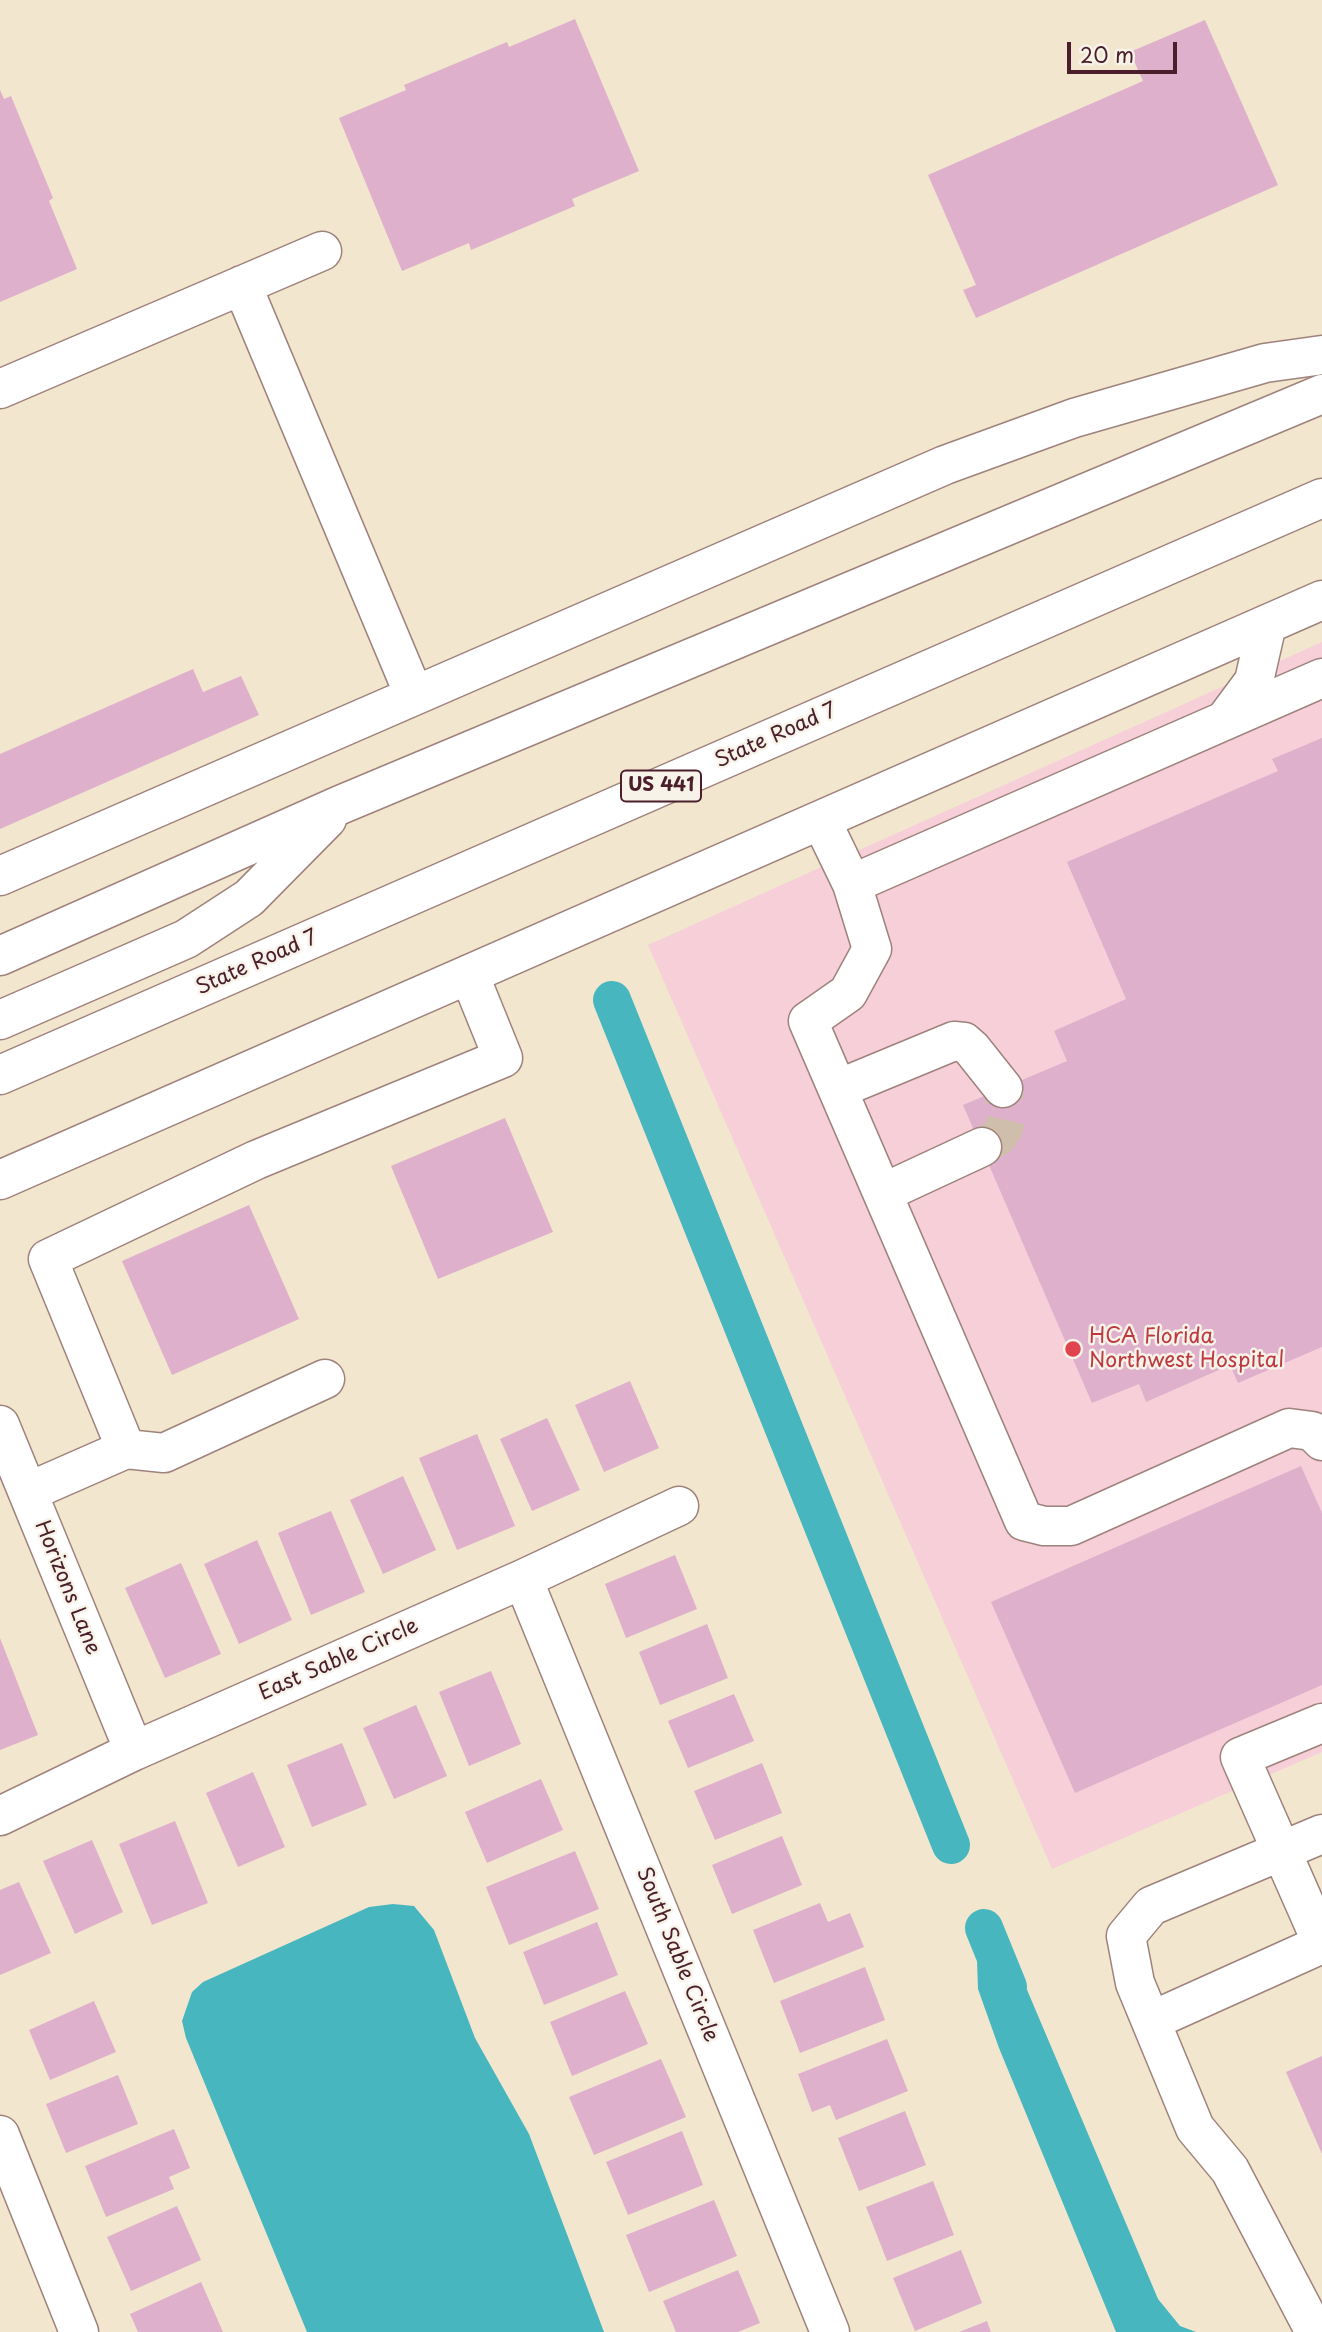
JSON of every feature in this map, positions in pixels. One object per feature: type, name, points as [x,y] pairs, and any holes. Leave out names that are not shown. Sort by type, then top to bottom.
[{"type":"street","points":[[0,389],[322,251]]},
{"type":"street","points":[[242,285],[414,695]]},
{"type":"street","points":[[0,876],[945,465],[1074,418],[1265,363],[1322,355]]},
{"type":"street","points":[[0,956],[340,804],[1322,394]]},
{"type":"street","name":"State Road 7","points":[[0,1075],[1322,498]]},
{"type":"street","points":[[0,1180],[1322,600]]},
{"type":"street","points":[[1224,722],[1254,681],[1267,624]]},
{"type":"street","points":[[852,884],[1322,678]]},
{"type":"street","points":[[0,1020],[186,939],[250,898],[340,804]]},
{"type":"street","points":[[821,820],[852,884],[872,949],[848,993],[808,1021],[1024,1521],[1044,1526],[1071,1525],[1289,1428],[1312,1431],[1322,1441]]},
{"type":"street","points":[[126,1449],[48,1259],[256,1160],[503,1058],[469,974]]},
{"type":"street","points":[[838,1089],[954,1041],[964,1042],[972,1049],[1003,1088]]},
{"type":"street","points":[[883,1194],[982,1147]]},
{"type":"street","points":[[27,1492],[126,1449],[164,1453],[325,1379]]},
{"type":"street","name":"Horizons Lane","points":[[0,1425],[134,1751]]},
{"type":"street","name":"East Sable Circle","points":[[0,1816],[134,1751],[523,1579],[679,1506]]},
{"type":"street","name":"South Sable Circle","points":[[523,1579],[830,2332]]},
{"type":"street","points":[[1151,2021],[1322,1944],[1240,1757],[1322,1723]]},
{"type":"street","points":[[1315,2332],[1230,2170],[1195,2128],[1135,1983],[1126,1936],[1152,1906],[1322,1834]]},
{"type":"street","points":[[0,2135],[79,2332]]},
{"type":"shaded area","name":"HCA Florida Northwest Hospital","points":[[1322,642],[1322,1752],[1052,1869],[648,945]]},
{"type":"water","points":[[393,1904],[414,1906],[434,1930],[475,2038],[529,2134],[604,2332],[307,2332],[186,2038],[182,2021],[192,1992],[203,1982],[369,1907]]},
{"type":"water","points":[[983,1939],[1002,1940],[1011,1952],[1158,2299],[1180,2326],[1196,2332],[1116,2332],[999,2048],[978,1989],[977,1960]]},
{"type":"building","points":[[575,19],[639,171],[572,199],[575,206],[471,250],[469,243],[402,271],[339,118],[406,90],[404,85],[507,42],[509,47]]},
{"type":"building","points":[[1205,20],[1278,185],[976,318],[963,290],[976,285],[928,175],[1143,81],[1130,52]]},
{"type":"building","points":[[0,90],[4,99],[11,96],[53,198],[49,201],[77,269],[0,302]]},
{"type":"building","points":[[193,669],[203,692],[241,676],[259,715],[0,829],[0,754]]},
{"type":"building","points":[[1322,738],[1322,1347],[1238,1383],[1230,1365],[1146,1402],[1139,1384],[1092,1403],[963,1105],[1067,1061],[1054,1031],[1126,999],[1067,862],[1278,771],[1272,759]]},
{"type":"building","points":[[505,1118],[553,1232],[438,1279],[391,1166]]},
{"type":"building","points":[[249,1205],[299,1319],[172,1375],[122,1261]]},
{"type":"building","points":[[630,1381],[659,1448],[604,1472],[575,1405]]},
{"type":"building","points":[[547,1418],[580,1490],[532,1511],[500,1439]]},
{"type":"building","points":[[477,1434],[515,1526],[457,1550],[419,1458]]},
{"type":"building","points":[[1301,1466],[1322,1513],[1322,1685],[1075,1793],[991,1602]]},
{"type":"building","points":[[403,1476],[436,1550],[383,1574],[350,1500]]},
{"type":"building","points":[[331,1511],[365,1592],[311,1615],[278,1533]]},
{"type":"building","points":[[257,1540],[292,1620],[239,1644],[204,1564]]},
{"type":"building","points":[[675,1555],[697,1609],[626,1638],[605,1584]]},
{"type":"building","points":[[181,1563],[221,1654],[165,1678],[125,1588]]},
{"type":"building","points":[[707,1624],[728,1678],[660,1705],[639,1652]]},
{"type":"building","points":[[0,1638],[38,1735],[0,1750]]},
{"type":"building","points":[[491,1671],[521,1744],[469,1766],[439,1692]]},
{"type":"building","points":[[734,1694],[754,1741],[688,1768],[668,1721]]},
{"type":"building","points":[[416,1705],[447,1776],[394,1799],[363,1728]]},
{"type":"building","points":[[342,1743],[367,1805],[312,1827],[287,1765]]},
{"type":"building","points":[[762,1763],[782,1813],[715,1840],[694,1791]]},
{"type":"building","points":[[253,1772],[285,1847],[238,1867],[206,1793]]},
{"type":"building","points":[[541,1779],[563,1830],[487,1863],[465,1812]]},
{"type":"building","points":[[175,1821],[208,1903],[152,1925],[119,1844]]},
{"type":"building","points":[[782,1836],[802,1885],[732,1914],[712,1865]]},
{"type":"building","points":[[92,1840],[123,1912],[75,1934],[43,1861]]},
{"type":"building","points":[[575,1851],[599,1909],[509,1945],[486,1887]]},
{"type":"building","points":[[19,1882],[51,1953],[0,1975],[0,1890]]},
{"type":"building","points":[[820,1903],[828,1922],[850,1913],[864,1947],[774,1983],[753,1930]]},
{"type":"building","points":[[597,1922],[618,1975],[544,2005],[523,1952]]},
{"type":"building","points":[[865,1967],[885,2020],[800,2053],[780,2001]]},
{"type":"building","points":[[625,1991],[648,2044],[572,2076],[550,2022]]},
{"type":"building","points":[[94,2001],[116,2052],[50,2080],[29,2030]]},
{"type":"building","points":[[887,2039],[908,2091],[836,2120],[830,2105],[812,2112],[798,2074]]},
{"type":"building","points":[[1322,2056],[1322,2154],[1286,2072]]},
{"type":"building","points":[[661,2059],[686,2117],[594,2155],[569,2097]]},
{"type":"building","points":[[118,2075],[138,2124],[66,2153],[46,2104]]},
{"type":"building","points":[[905,2111],[926,2165],[859,2191],[838,2138]]},
{"type":"building","points":[[174,2129],[190,2168],[169,2177],[174,2189],[106,2217],[85,2166]]},
{"type":"building","points":[[682,2131],[703,2185],[628,2215],[606,2162]]},
{"type":"building","points":[[933,2181],[954,2235],[887,2261],[866,2207]]},
{"type":"building","points":[[714,2200],[737,2256],[649,2292],[626,2235]]},
{"type":"building","points":[[177,2206],[201,2260],[131,2291],[107,2237]]},
{"type":"building","points":[[961,2250],[982,2303],[915,2331],[893,2278]]},
{"type":"building","points":[[738,2270],[760,2323],[738,2332],[676,2332],[663,2301]]},
{"type":"building","points":[[201,2282],[223,2332],[138,2332],[130,2314]]},
{"type":"building","points":[[987,2321],[991,2332],[959,2332]]},
{"type":"waterway","points":[[612,1000],[951,1845]]},
{"type":"waterway","points":[[984,1928],[1008,1987]]},
{"type":"tunnel","points":[[982,1147],[998,1137],[1004,1128],[1007,1115],[1003,1088]]},
{"type":"place","name":"HCA Florida Northwest Hospital","points":[[1073,1349]]}]
